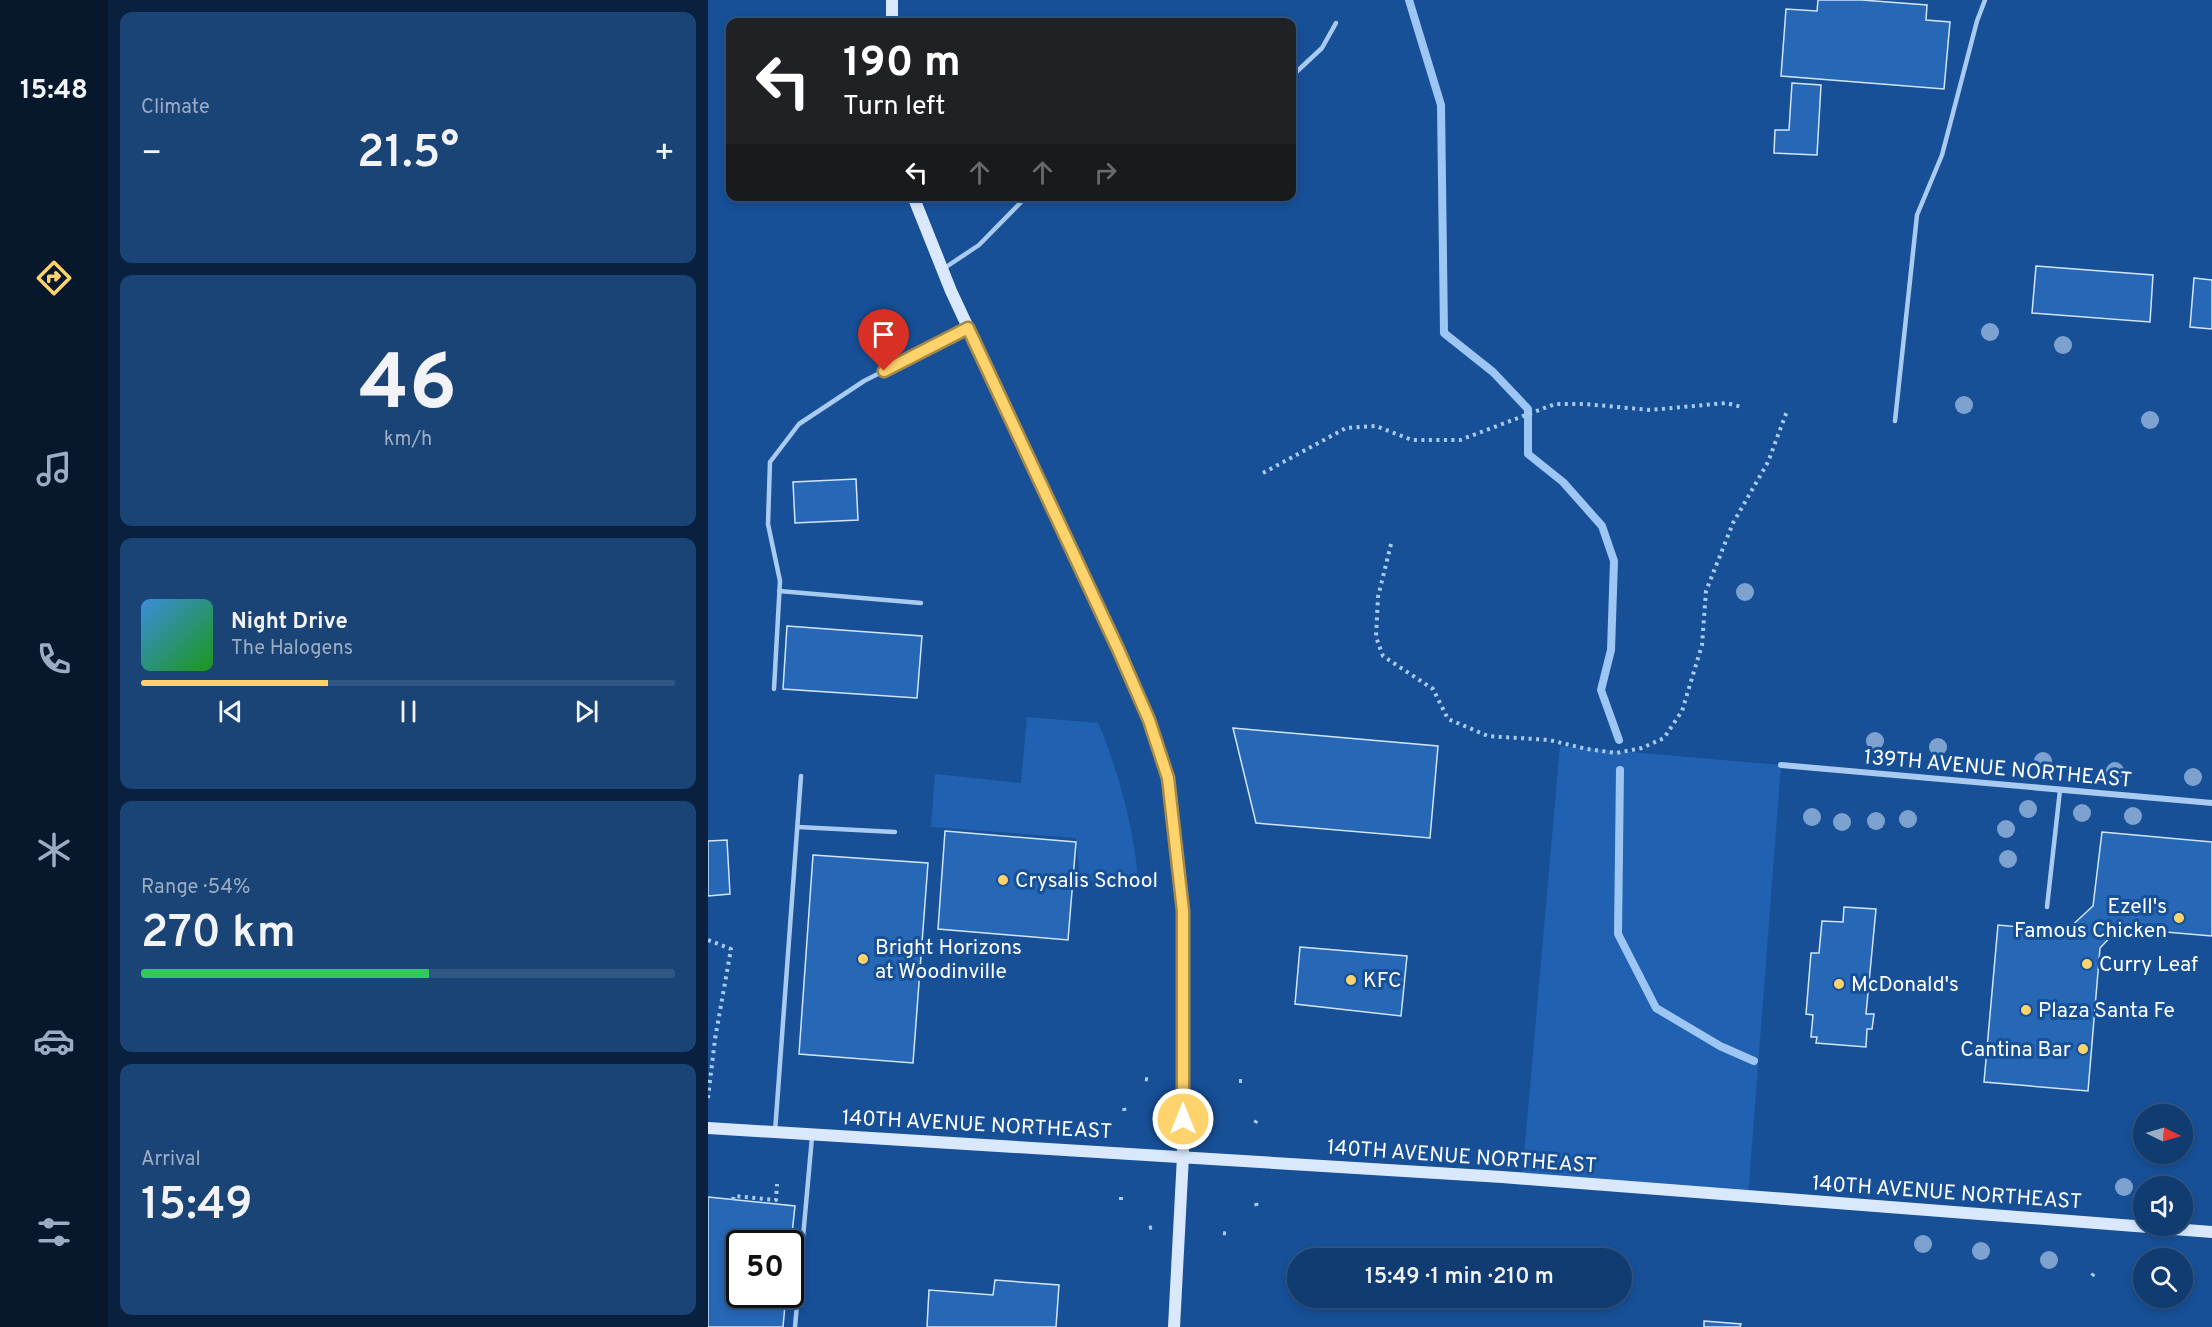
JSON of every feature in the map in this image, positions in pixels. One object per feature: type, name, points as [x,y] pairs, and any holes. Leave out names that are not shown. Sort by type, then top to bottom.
[{"type":"main road","points":[[892,0],[892,18]]},
{"type":"main road","points":[[915,201],[968,328],[1118,649],[1149,720],[1168,778],[1183,911],[1183,1156],[1174,1327]]},
{"type":"main road","name":"140TH AVENUE NORTHEAST","points":[[708,1128],[1512,1178],[2212,1232]]},
{"type":"street","name":"139TH AVENUE NORTHEAST","points":[[1781,765],[2212,803]]},
{"type":"lane","points":[[1895,421],[1917,216],[1942,155],[1977,21],[1985,0]]},
{"type":"lane","points":[[1296,72],[1322,48],[1336,23]]},
{"type":"lane","points":[[942,270],[979,245],[1022,201]]},
{"type":"lane","points":[[774,689],[780,581],[768,524],[770,462],[799,424],[864,381],[968,328]]},
{"type":"lane","points":[[780,591],[921,603]]},
{"type":"lane","points":[[775,1132],[801,776]]},
{"type":"lane","points":[[2048,907],[2060,790]]},
{"type":"lane","points":[[798,828],[895,832]]},
{"type":"lane","points":[[803,1230],[812,1134]]},
{"type":"lane","points":[[795,1327],[797,1308]]},
{"type":"path","points":[[1263,473],[1346,428],[1376,426],[1412,440],[1460,440],[1555,404],[1585,404],[1650,410],[1726,403],[1742,407]]},
{"type":"path","points":[[1390,544],[1378,597],[1376,637],[1383,656],[1433,688],[1448,719],[1488,736],[1549,740],[1616,753],[1642,748],[1664,738],[1682,711],[1702,645],[1706,591],[1733,523],[1768,462],[1787,411]]},
{"type":"path","points":[[708,939],[731,949],[715,1039],[708,1098]]},
{"type":"path","points":[[1145,1079],[1151,1080]]},
{"type":"path","points":[[1255,1123],[1258,1118]]},
{"type":"path","points":[[733,1200],[734,1196],[776,1200],[777,1184]]},
{"type":"shaded area","points":[[1027,717],[1098,723],[1125,804],[1134,849],[1138,888],[1080,879],[1076,838],[931,827],[935,774],[1021,783]]},
{"type":"shaded area","points":[[1560,746],[1781,765],[1748,1196],[1522,1179]]},
{"type":"building","points":[[1818,0],[1862,0],[1927,5],[1926,20],[1950,22],[1944,89],[1781,76],[1786,9],[1817,11]]},
{"type":"building","points":[[1792,83],[1821,85],[1817,155],[1774,153],[1775,130],[1789,130]]},
{"type":"building","points":[[2036,266],[2153,275],[2150,322],[2032,313]]},
{"type":"building","points":[[2194,278],[2212,280],[2212,329],[2190,327]]},
{"type":"building","points":[[856,479],[858,520],[795,523],[793,482]]},
{"type":"building","points":[[787,626],[922,636],[917,698],[783,689]]},
{"type":"building","points":[[1233,728],[1438,746],[1430,838],[1256,823]]},
{"type":"building","points":[[945,831],[1076,842],[1068,940],[938,929]]},
{"type":"building","points":[[2102,832],[2212,842],[2212,936],[2119,928],[2100,948],[2088,1091],[1984,1082],[1998,925],[2066,931],[2093,906]]},
{"type":"building","points":[[727,840],[730,894],[708,896],[708,841]]},
{"type":"building","name":"Bright Horizons at Woodinville","points":[[813,855],[928,863],[913,1063],[799,1054]]},
{"type":"building","name":"McDonald's","points":[[1844,907],[1876,909],[1866,1014],[1874,1014],[1872,1029],[1867,1029],[1866,1047],[1816,1043],[1817,1037],[1811,1037],[1813,1015],[1806,1014],[1811,953],[1819,953],[1822,921],[1843,922]]},
{"type":"building","name":"KFC","points":[[1300,947],[1407,956],[1401,1016],[1295,1004]]},
{"type":"building","points":[[708,1197],[795,1206],[792,1230],[726,1230],[726,1308],[785,1308],[783,1327],[708,1327]]},
{"type":"building","points":[[995,1280],[1059,1285],[1056,1327],[927,1327],[929,1290],[993,1295]]},
{"type":"building","points":[[1704,1321],[1741,1324],[1740,1327],[1704,1327]]},
{"type":"waterway","points":[[1409,0],[1441,105],[1444,333],[1493,372],[1528,409],[1528,454],[1563,482],[1602,526],[1614,561],[1611,650],[1601,690],[1619,740]]},
{"type":"waterway","points":[[1620,770],[1618,934],[1656,1008],[1720,1046],[1754,1061]]},
{"type":"place","name":"Crysalis School","points":[[1003,880]]},
{"type":"place","name":"Ezell's Famous Chicken","points":[[2179,918]]},
{"type":"place","name":"Bright Horizons at Woodinville","points":[[863,959]]},
{"type":"place","name":"Curry Leaf","points":[[2087,964]]},
{"type":"place","name":"KFC","points":[[1351,980]]},
{"type":"place","name":"McDonald's","points":[[1839,984]]},
{"type":"place","name":"Plaza Santa Fe","points":[[2026,1010]]},
{"type":"place","name":"Cantina Bar","points":[[2083,1049]]},
{"type":"route","points":[[884,371],[968,328],[1149,720],[1168,778],[1183,911],[1183,1119]]}]
